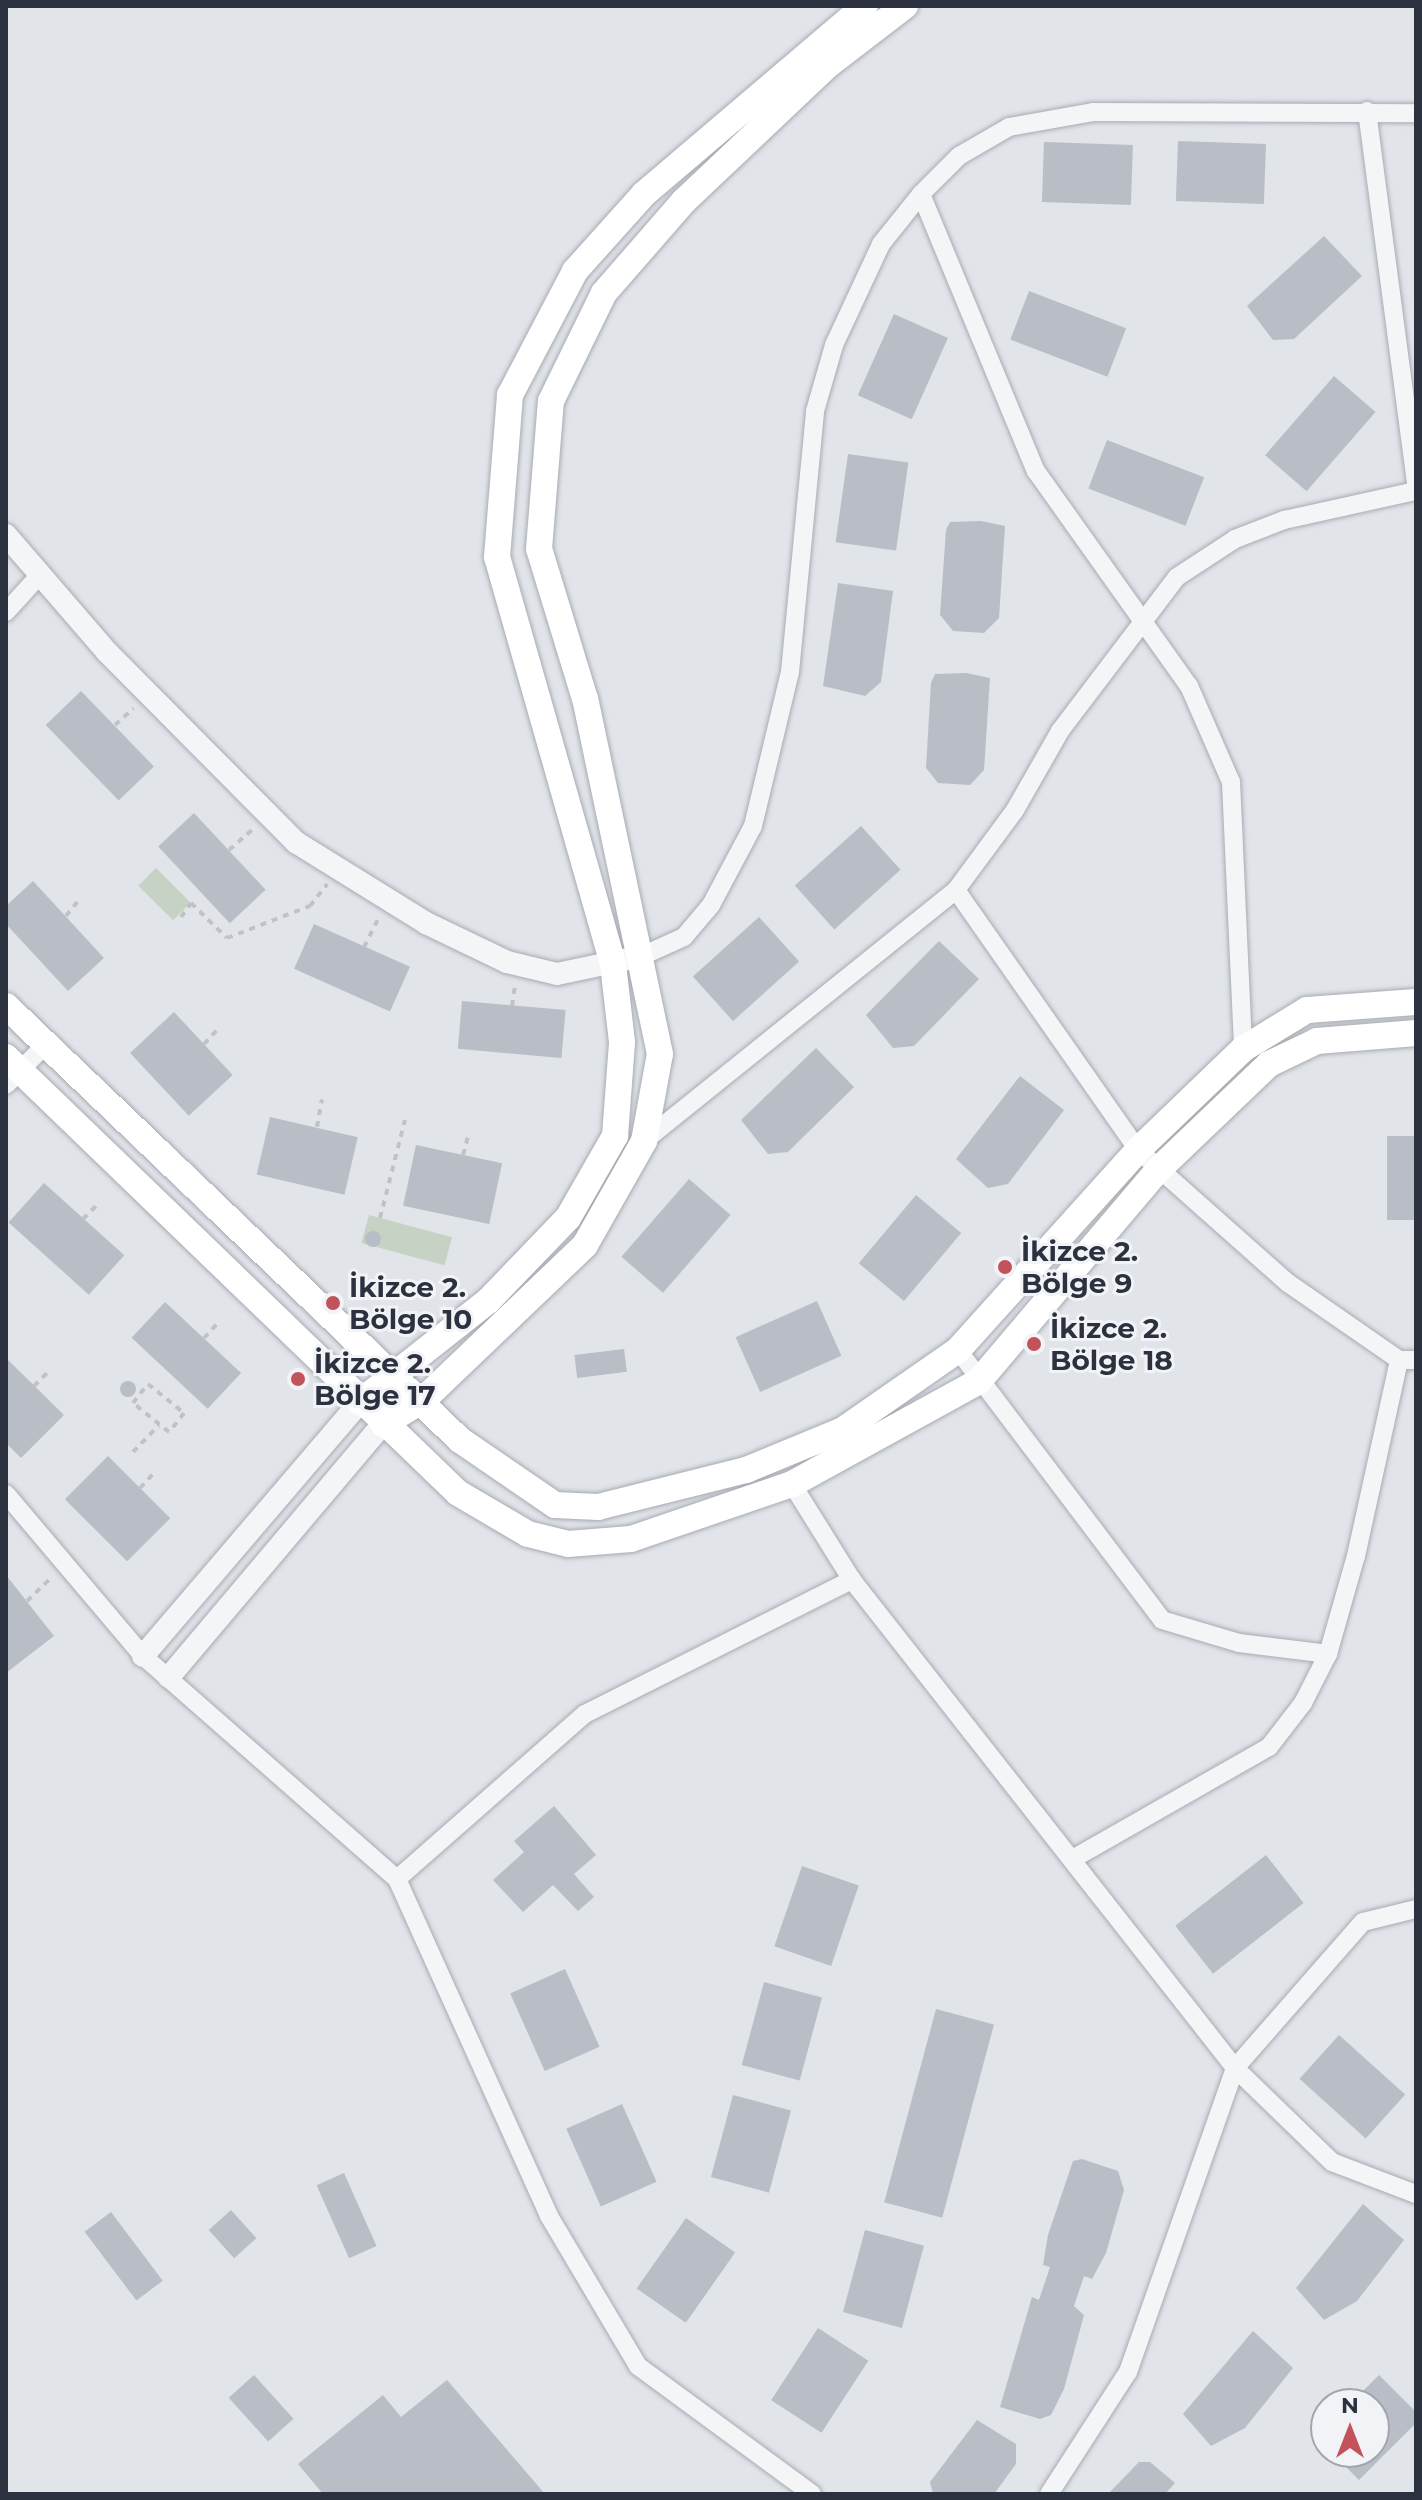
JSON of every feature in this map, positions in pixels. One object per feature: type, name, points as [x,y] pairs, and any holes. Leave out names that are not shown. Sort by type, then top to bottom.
[{"type":"main road","points":[[383,1424],[423,1400],[585,1245],[644,1141],[660,1054],[642,956],[585,699],[539,549],[551,401],[604,293],[684,201],[865,6]]},
{"type":"main road","points":[[360,1402],[488,1301],[568,1218],[615,1136],[621,1092],[613,964],[497,557],[510,395],[575,271],[644,194],[821,55],[905,6]]},
{"type":"main road","points":[[6,1006],[391,1375],[423,1400],[460,1440],[555,1505],[598,1507],[746,1470],[843,1430],[958,1350],[1138,1150],[1243,1049],[1307,1010],[1416,1002]]},
{"type":"main road","points":[[11,1071],[458,1493],[528,1534],[568,1544],[631,1539],[792,1484],[979,1381],[1158,1170],[1269,1064],[1317,1041],[1416,1033]]},
{"type":"street","points":[[1367,111],[1416,485]]},
{"type":"street","points":[[6,535],[38,577],[269,815],[339,869],[388,900],[507,962],[557,974],[642,956],[684,937],[711,905],[753,826],[790,672],[815,411],[834,345],[881,244],[921,194],[959,156],[1009,127],[1093,112],[1416,113]]},
{"type":"street","points":[[921,194],[1036,471],[1189,686],[1231,782],[1240,855],[1243,1049]]},
{"type":"street","points":[[644,1141],[956,890],[1142,616],[1177,577],[1235,539],[1284,520],[1416,491]]},
{"type":"street","points":[[6,612],[38,577]]},
{"type":"street","points":[[956,890],[1138,1150],[1288,1283],[1408,1360],[1328,1654],[1303,1703],[1269,1747],[1076,1857]]},
{"type":"street","points":[[11,1071],[46,1044]]},
{"type":"street","points":[[958,1350],[1162,1620],[1239,1643],[1328,1654]]},
{"type":"street","points":[[143,1656],[360,1402]]},
{"type":"street","points":[[169,1677],[383,1424]]},
{"type":"street","points":[[792,1484],[852,1580],[1076,1857],[1235,2068],[1332,2162],[1416,2194]]},
{"type":"street","points":[[6,1494],[143,1656],[397,1879],[549,2216],[638,2366],[812,2494]]},
{"type":"street","points":[[397,1879],[585,1714],[852,1580]]},
{"type":"street","points":[[1049,2494],[1128,2372],[1235,2068],[1363,1922],[1416,1909]]},
{"type":"path","points":[[229,850],[269,815]]},
{"type":"path","points":[[181,917],[191,903],[227,938],[310,906],[339,869]]},
{"type":"path","points":[[66,916],[80,899]]},
{"type":"path","points":[[364,947],[388,900]]},
{"type":"path","points":[[204,1044],[220,1027]]},
{"type":"path","points":[[317,1127],[322,1099]]},
{"type":"path","points":[[380,1218],[405,1120]]},
{"type":"path","points":[[463,1155],[468,1136]]},
{"type":"path","points":[[83,1219],[99,1203]]},
{"type":"path","points":[[204,1338],[219,1322]]},
{"type":"path","points":[[34,1386],[50,1370]]},
{"type":"path","points":[[148,1384],[184,1413],[169,1432],[159,1424],[133,1403],[137,1394],[148,1384]]},
{"type":"path","points":[[133,1452],[159,1424]]},
{"type":"path","points":[[140,1488],[154,1473]]},
{"type":"path","points":[[27,1601],[65,1564]]},
{"type":"green space","points":[[156,868],[191,903],[173,920],[138,886]]},
{"type":"green space","points":[[369,1215],[452,1237],[445,1265],[361,1243]]},
{"type":"building","points":[[1178,141],[1266,144],[1264,204],[1176,201]]},
{"type":"building","points":[[1044,142],[1133,145],[1131,205],[1042,202]]},
{"type":"building","points":[[1324,236],[1362,276],[1294,339],[1273,340],[1247,306]]},
{"type":"building","points":[[1029,291],[1126,328],[1107,377],[1010,340]]},
{"type":"building","points":[[894,314],[948,338],[912,419],[858,395]]},
{"type":"building","points":[[1334,376],[1376,412],[1307,491],[1265,455]]},
{"type":"building","points":[[1107,440],[1204,477],[1185,526],[1088,489]]},
{"type":"building","points":[[848,454],[908,462],[896,551],[836,542]]},
{"type":"building","points":[[981,521],[1005,526],[999,618],[984,633],[953,631],[940,615],[946,530],[950,522]]},
{"type":"building","points":[[838,583],[893,591],[881,682],[865,696],[823,686]]},
{"type":"building","points":[[966,673],[990,678],[984,770],[970,785],[938,783],[926,768],[931,683],[935,674]]},
{"type":"building","points":[[81,691],[154,767],[119,801],[46,725]]},
{"type":"building","points":[[194,813],[266,890],[230,923],[158,846]]},
{"type":"building","points":[[861,826],[900,870],[834,929],[795,886]]},
{"type":"building","points":[[33,881],[104,958],[68,991],[6,924],[6,906]]},
{"type":"building","points":[[759,917],[799,962],[733,1021],[693,977]]},
{"type":"building","points":[[314,924],[410,967],[390,1011],[294,969]]},
{"type":"building","points":[[939,941],[979,979],[914,1046],[893,1048],[866,1015]]},
{"type":"building","points":[[462,1001],[566,1010],[561,1058],[458,1049]]},
{"type":"building","points":[[174,1012],[233,1075],[189,1116],[130,1053]]},
{"type":"building","points":[[816,1048],[854,1087],[788,1152],[768,1154],[741,1120]]},
{"type":"building","points":[[1020,1076],[1064,1110],[1008,1184],[988,1188],[956,1159]]},
{"type":"building","points":[[270,1117],[358,1137],[344,1195],[257,1174]]},
{"type":"building","points":[[1387,1136],[1416,1136],[1416,1220],[1387,1220]]},
{"type":"building","points":[[416,1145],[502,1163],[489,1224],[403,1206]]},
{"type":"building","points":[[689,1179],[731,1215],[663,1293],[621,1257]]},
{"type":"building","points":[[44,1183],[124,1255],[89,1295],[9,1222]]},
{"type":"building","points":[[916,1195],[961,1233],[904,1301],[859,1263]]},
{"type":"building","points":[[370,1231],[376,1231],[381,1239],[379,1245],[370,1247],[365,1242],[365,1236]]},
{"type":"building","points":[[817,1301],[841,1356],[760,1392],[736,1337]]},
{"type":"building","points":[[165,1302],[241,1373],[208,1409],[132,1338]]},
{"type":"building","points":[[624,1349],[627,1372],[577,1378],[574,1355]]},
{"type":"building","points":[[6,1358],[64,1415],[21,1458],[6,1443]]},
{"type":"building","points":[[125,1381],[131,1381],[136,1389],[134,1395],[125,1397],[120,1392],[120,1386]]},
{"type":"building","points":[[108,1456],[170,1518],[127,1561],[65,1499]]},
{"type":"building","points":[[6,1575],[54,1636],[6,1673]]},
{"type":"building","points":[[554,1806],[596,1855],[574,1874],[594,1897],[578,1911],[553,1885],[523,1912],[493,1880],[524,1852],[514,1841]]},
{"type":"building","points":[[1266,1855],[1304,1903],[1213,1974],[1175,1926]]},
{"type":"building","points":[[802,1866],[859,1886],[831,1966],[774,1946]]},
{"type":"building","points":[[565,1969],[600,2047],[545,2071],[510,1993]]},
{"type":"building","points":[[764,1982],[822,1998],[800,2081],[742,2065]]},
{"type":"building","points":[[936,2009],[994,2025],[942,2218],[884,2202]]},
{"type":"building","points":[[1339,2035],[1405,2095],[1366,2138],[1300,2079]]},
{"type":"building","points":[[733,2095],[791,2111],[769,2193],[711,2177]]},
{"type":"building","points":[[622,2104],[657,2182],[601,2206],[566,2129]]},
{"type":"building","points":[[1082,2159],[1118,2171],[1124,2190],[1106,2253],[1092,2279],[1084,2276],[1074,2306],[1084,2315],[1064,2389],[1051,2415],[1040,2419],[1000,2407],[1032,2297],[1039,2300],[1050,2267],[1043,2265],[1048,2235],[1073,2161]]},
{"type":"building","points":[[344,2173],[377,2246],[349,2258],[317,2185]]},
{"type":"building","points":[[1363,2204],[1404,2240],[1357,2301],[1324,2320],[1296,2288]]},
{"type":"building","points":[[231,2210],[256,2238],[234,2258],[209,2230]]},
{"type":"building","points":[[111,2212],[163,2281],[136,2301],[85,2232]]},
{"type":"building","points":[[686,2218],[735,2252],[686,2323],[637,2288]]},
{"type":"building","points":[[865,2230],[924,2246],[902,2328],[843,2312]]},
{"type":"building","points":[[818,2328],[868,2361],[821,2433],[771,2400]]},
{"type":"building","points":[[1253,2331],[1293,2368],[1245,2428],[1211,2446],[1183,2414]]},
{"type":"building","points":[[254,2375],[293,2419],[268,2442],[229,2398]]},
{"type":"building","points":[[1379,2375],[1416,2412],[1416,2423],[1390,2449],[1390,2388],[1366,2388]]},
{"type":"building","points":[[447,2380],[545,2494],[323,2494],[298,2464],[383,2395],[401,2417]]},
{"type":"building","points":[[977,2420],[1016,2444],[1016,2464],[994,2494],[933,2494],[930,2482]]},
{"type":"building","points":[[1139,2462],[1150,2462],[1175,2483],[1165,2494],[1108,2494]]},
{"type":"building","points":[[1347,2468],[1371,2468],[1359,2480]]},
{"type":"place","name":"İkizce 2. Bölge 9","points":[[1005,1267]]},
{"type":"place","name":"İkizce 2. Bölge 10","points":[[333,1303]]},
{"type":"place","name":"İkizce 2. Bölge 18","points":[[1034,1344]]},
{"type":"place","name":"İkizce 2. Bölge 17","points":[[298,1379]]}]
